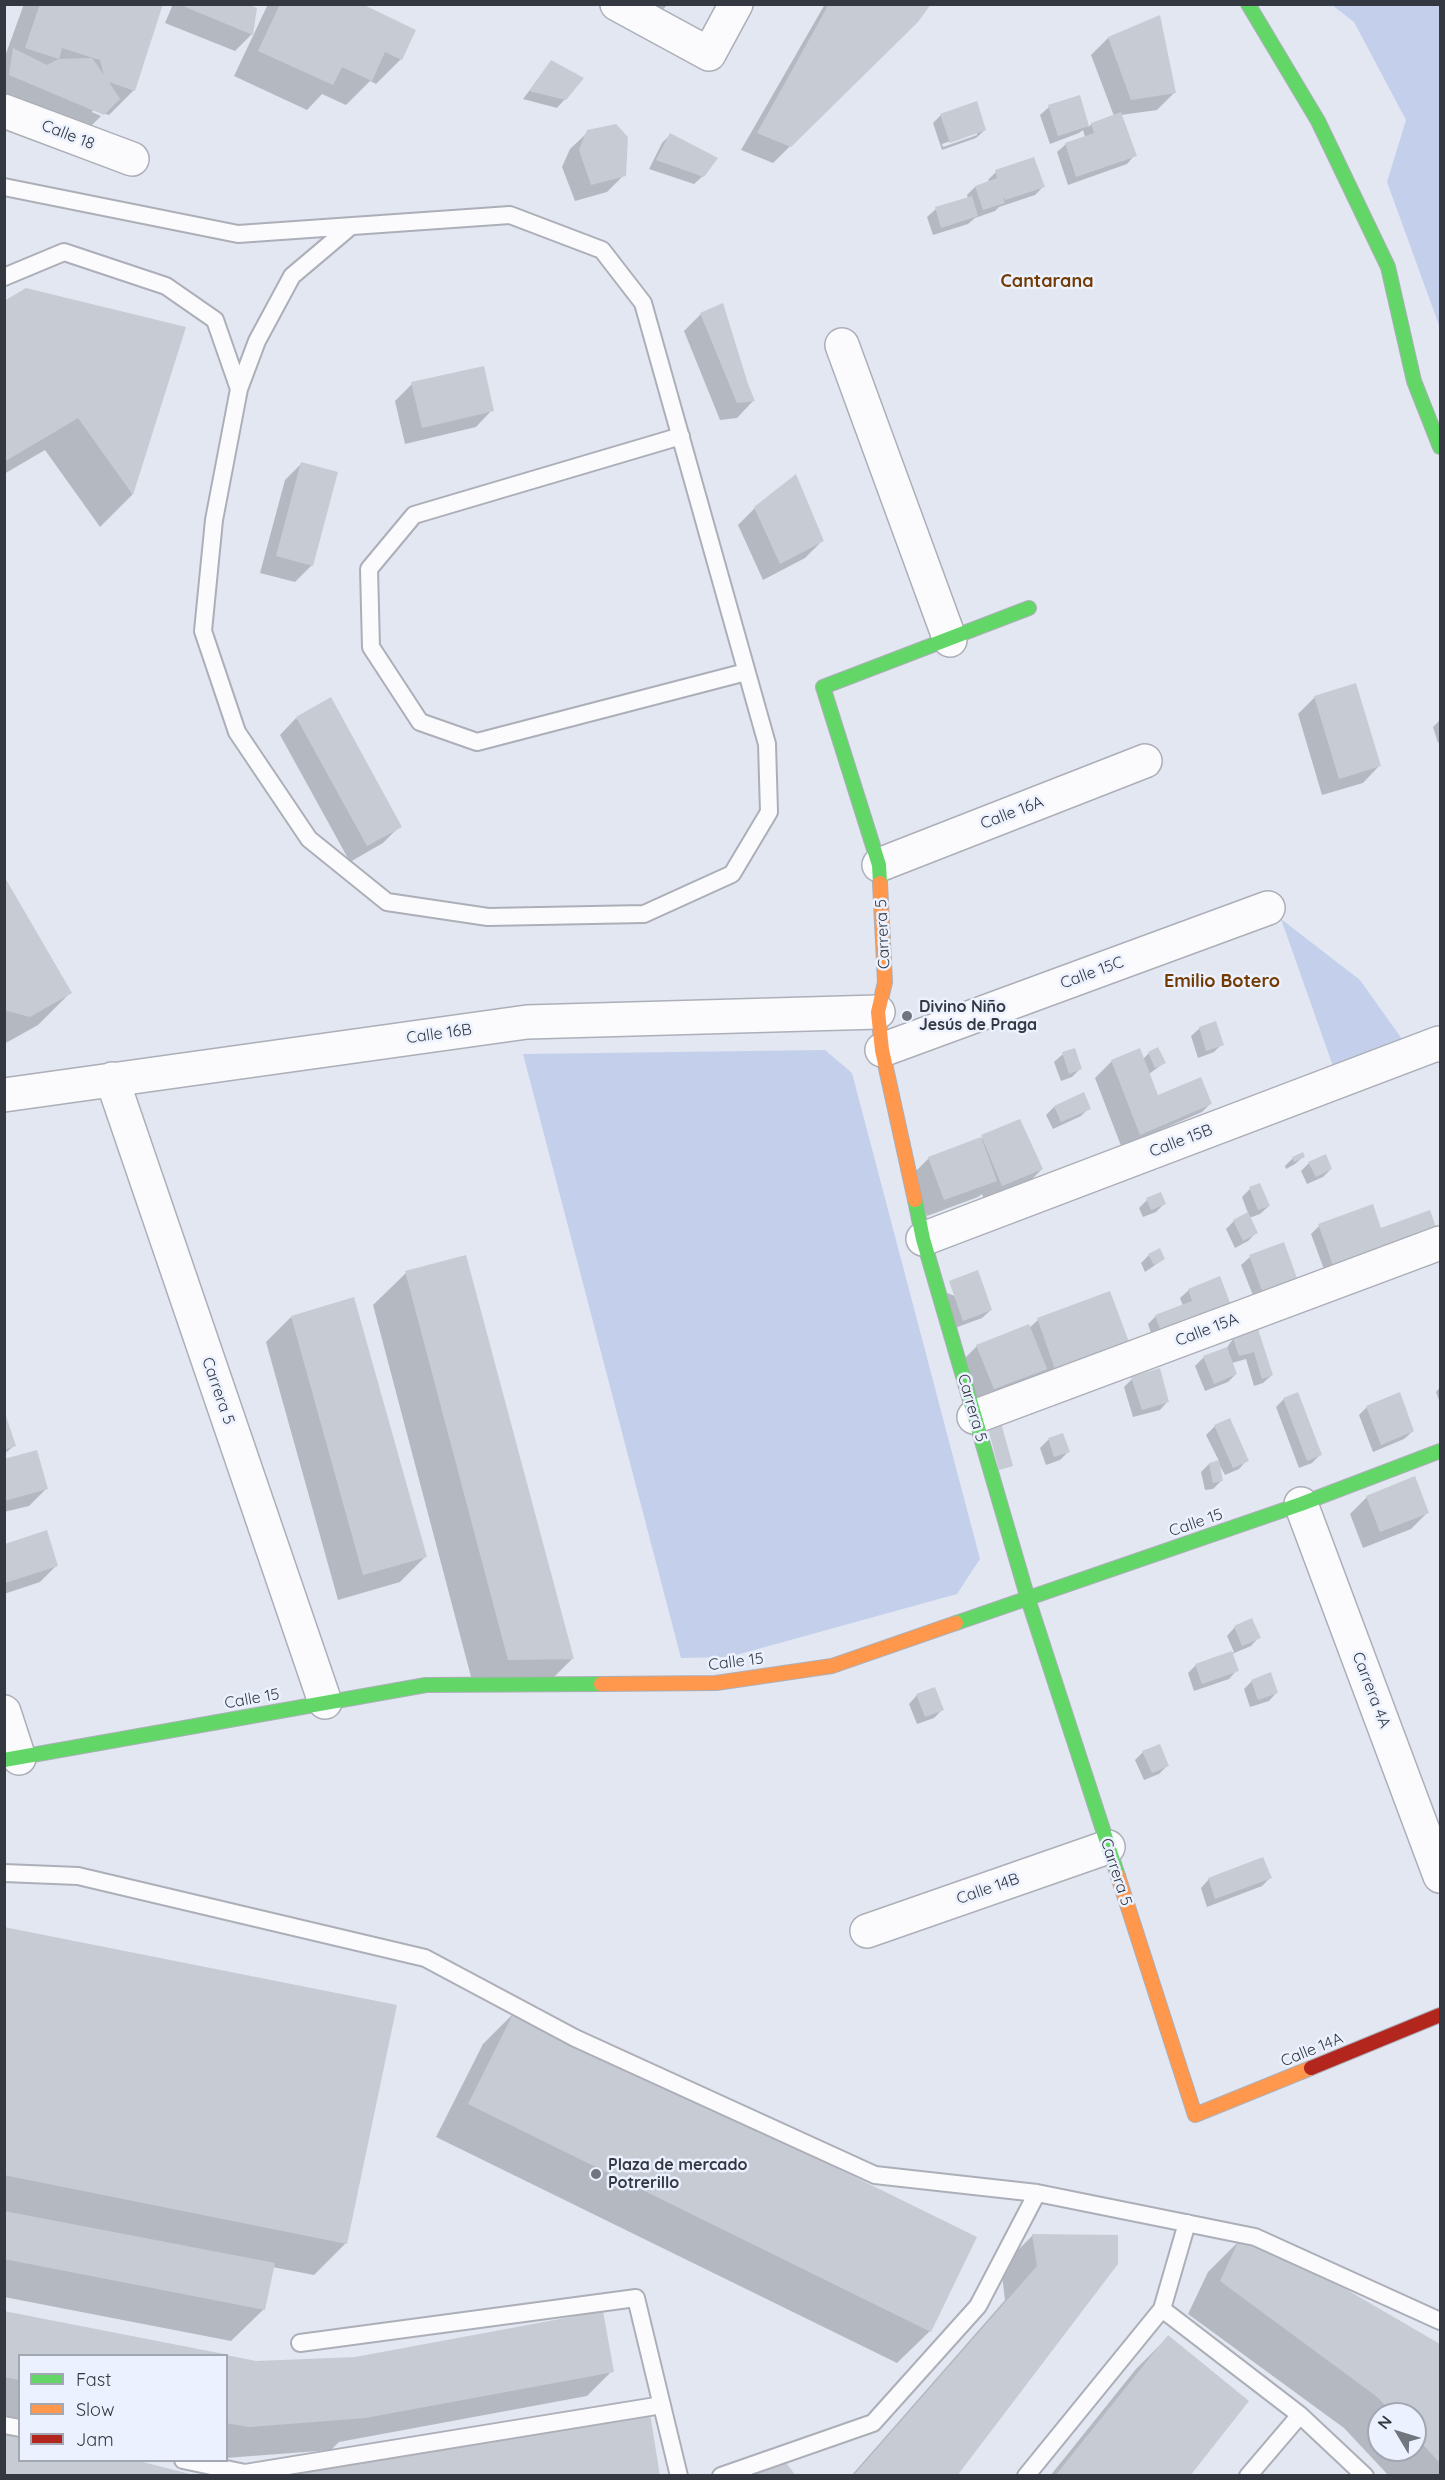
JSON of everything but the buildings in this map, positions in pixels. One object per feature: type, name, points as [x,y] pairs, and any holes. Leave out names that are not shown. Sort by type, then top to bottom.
[{"type":"street","points":[[617,4],[709,54],[736,4]]},
{"type":"street","points":[[1248,4],[1318,121],[1389,267],[1414,381],[1440,447]]},
{"type":"street","name":"Calle 18","points":[[4,111],[132,159]]},
{"type":"street","points":[[842,345],[950,640],[1029,608]]},
{"type":"street","name":"Carrera 5","points":[[950,640],[824,687],[879,865],[885,982],[878,1012],[882,1050],[923,1239],[974,1417],[1028,1599],[1195,2115]]},
{"type":"street","name":"Calle 16A","points":[[879,865],[1145,761]]},
{"type":"street","name":"Calle 15C","points":[[882,1050],[1268,908]]},
{"type":"street","name":"Calle 16B","points":[[4,1095],[527,1022],[878,1012]]},
{"type":"street","name":"Calle 15B","points":[[923,1239],[1440,1044]]},
{"type":"street","name":"Carrera 5","points":[[111,1079],[325,1702]]},
{"type":"street","name":"Calle 15A","points":[[974,1417],[1440,1243]]},
{"type":"street","name":"Calle 15","points":[[12,1759],[426,1685],[716,1683],[831,1666],[1301,1504],[1440,1451]]},
{"type":"street","name":"Carrera 4A","points":[[1301,1504],[1440,1876]]},
{"type":"street","points":[[4,1712],[12,1759]]},
{"type":"street","name":"Calle 14B","points":[[867,1931],[1108,1847]]},
{"type":"street","name":"Calle 14A","points":[[1195,2115],[1440,2015]]},
{"type":"lane","points":[[4,187],[238,234],[350,226],[510,215],[602,250],[643,303],[767,744],[769,812],[732,874],[644,914],[488,916],[387,902],[309,839],[237,732],[203,631],[214,520],[239,389],[258,341],[292,276],[350,226]]},
{"type":"lane","points":[[4,277],[64,252],[166,286],[215,320],[239,389]]},
{"type":"lane","points":[[681,436],[414,514],[369,569],[371,647],[420,722],[477,742],[746,672]]},
{"type":"lane","points":[[4,1873],[78,1876],[425,1958],[575,2038],[874,2175],[1037,2193],[1255,2237],[1440,2321]]},
{"type":"lane","points":[[721,2475],[873,2423],[978,2306],[1037,2193]]},
{"type":"lane","points":[[1026,2475],[1162,2309],[1187,2223]]},
{"type":"lane","points":[[300,2343],[636,2298],[679,2475]]},
{"type":"lane","points":[[1162,2309],[1300,2415],[1365,2475]]},
{"type":"lane","points":[[193,2462],[245,2473],[662,2405]]},
{"type":"lane","points":[[1248,2475],[1300,2415]]},
{"type":"shaded area","points":[[1332,5],[1440,5],[1440,328],[1387,182],[1406,120],[1354,22]]},
{"type":"shaded area","points":[[1281,919],[1360,980],[1402,1039],[1334,1069]]},
{"type":"shaded area","points":[[825,1050],[852,1073],[980,1559],[957,1594],[729,1657],[681,1658],[523,1054]]},
{"type":"traffic: fast","points":[[1248,4],[1318,121],[1388,267],[1414,381],[1440,447]]},
{"type":"traffic: fast","points":[[880,883],[879,865],[823,687],[1029,608]]},
{"type":"traffic: fast","points":[[915,1200],[923,1239],[1028,1599],[1118,1876]]},
{"type":"traffic: fast","points":[[956,1623],[1301,1504],[1440,1451]]},
{"type":"traffic: fast","points":[[4,1760],[426,1685],[601,1684]]},
{"type":"traffic: slow","points":[[880,883],[885,982],[878,1012],[882,1050],[915,1200]]},
{"type":"traffic: slow","points":[[601,1684],[716,1683],[832,1666],[956,1623]]},
{"type":"traffic: slow","points":[[1118,1876],[1195,2115],[1311,2068]]},
{"type":"traffic: jam","points":[[1311,2068],[1440,2015]]},
{"type":"place","name":"Divino Niño Jesús de Praga","points":[[907,1016]]},
{"type":"place","name":"Plaza de mercado Potrerillo","points":[[596,2174]]},
{"type":"district","name":"Cantarana","points":[[1047,282]]},
{"type":"district","name":"Emilio Botero","points":[[1222,982]]}]
